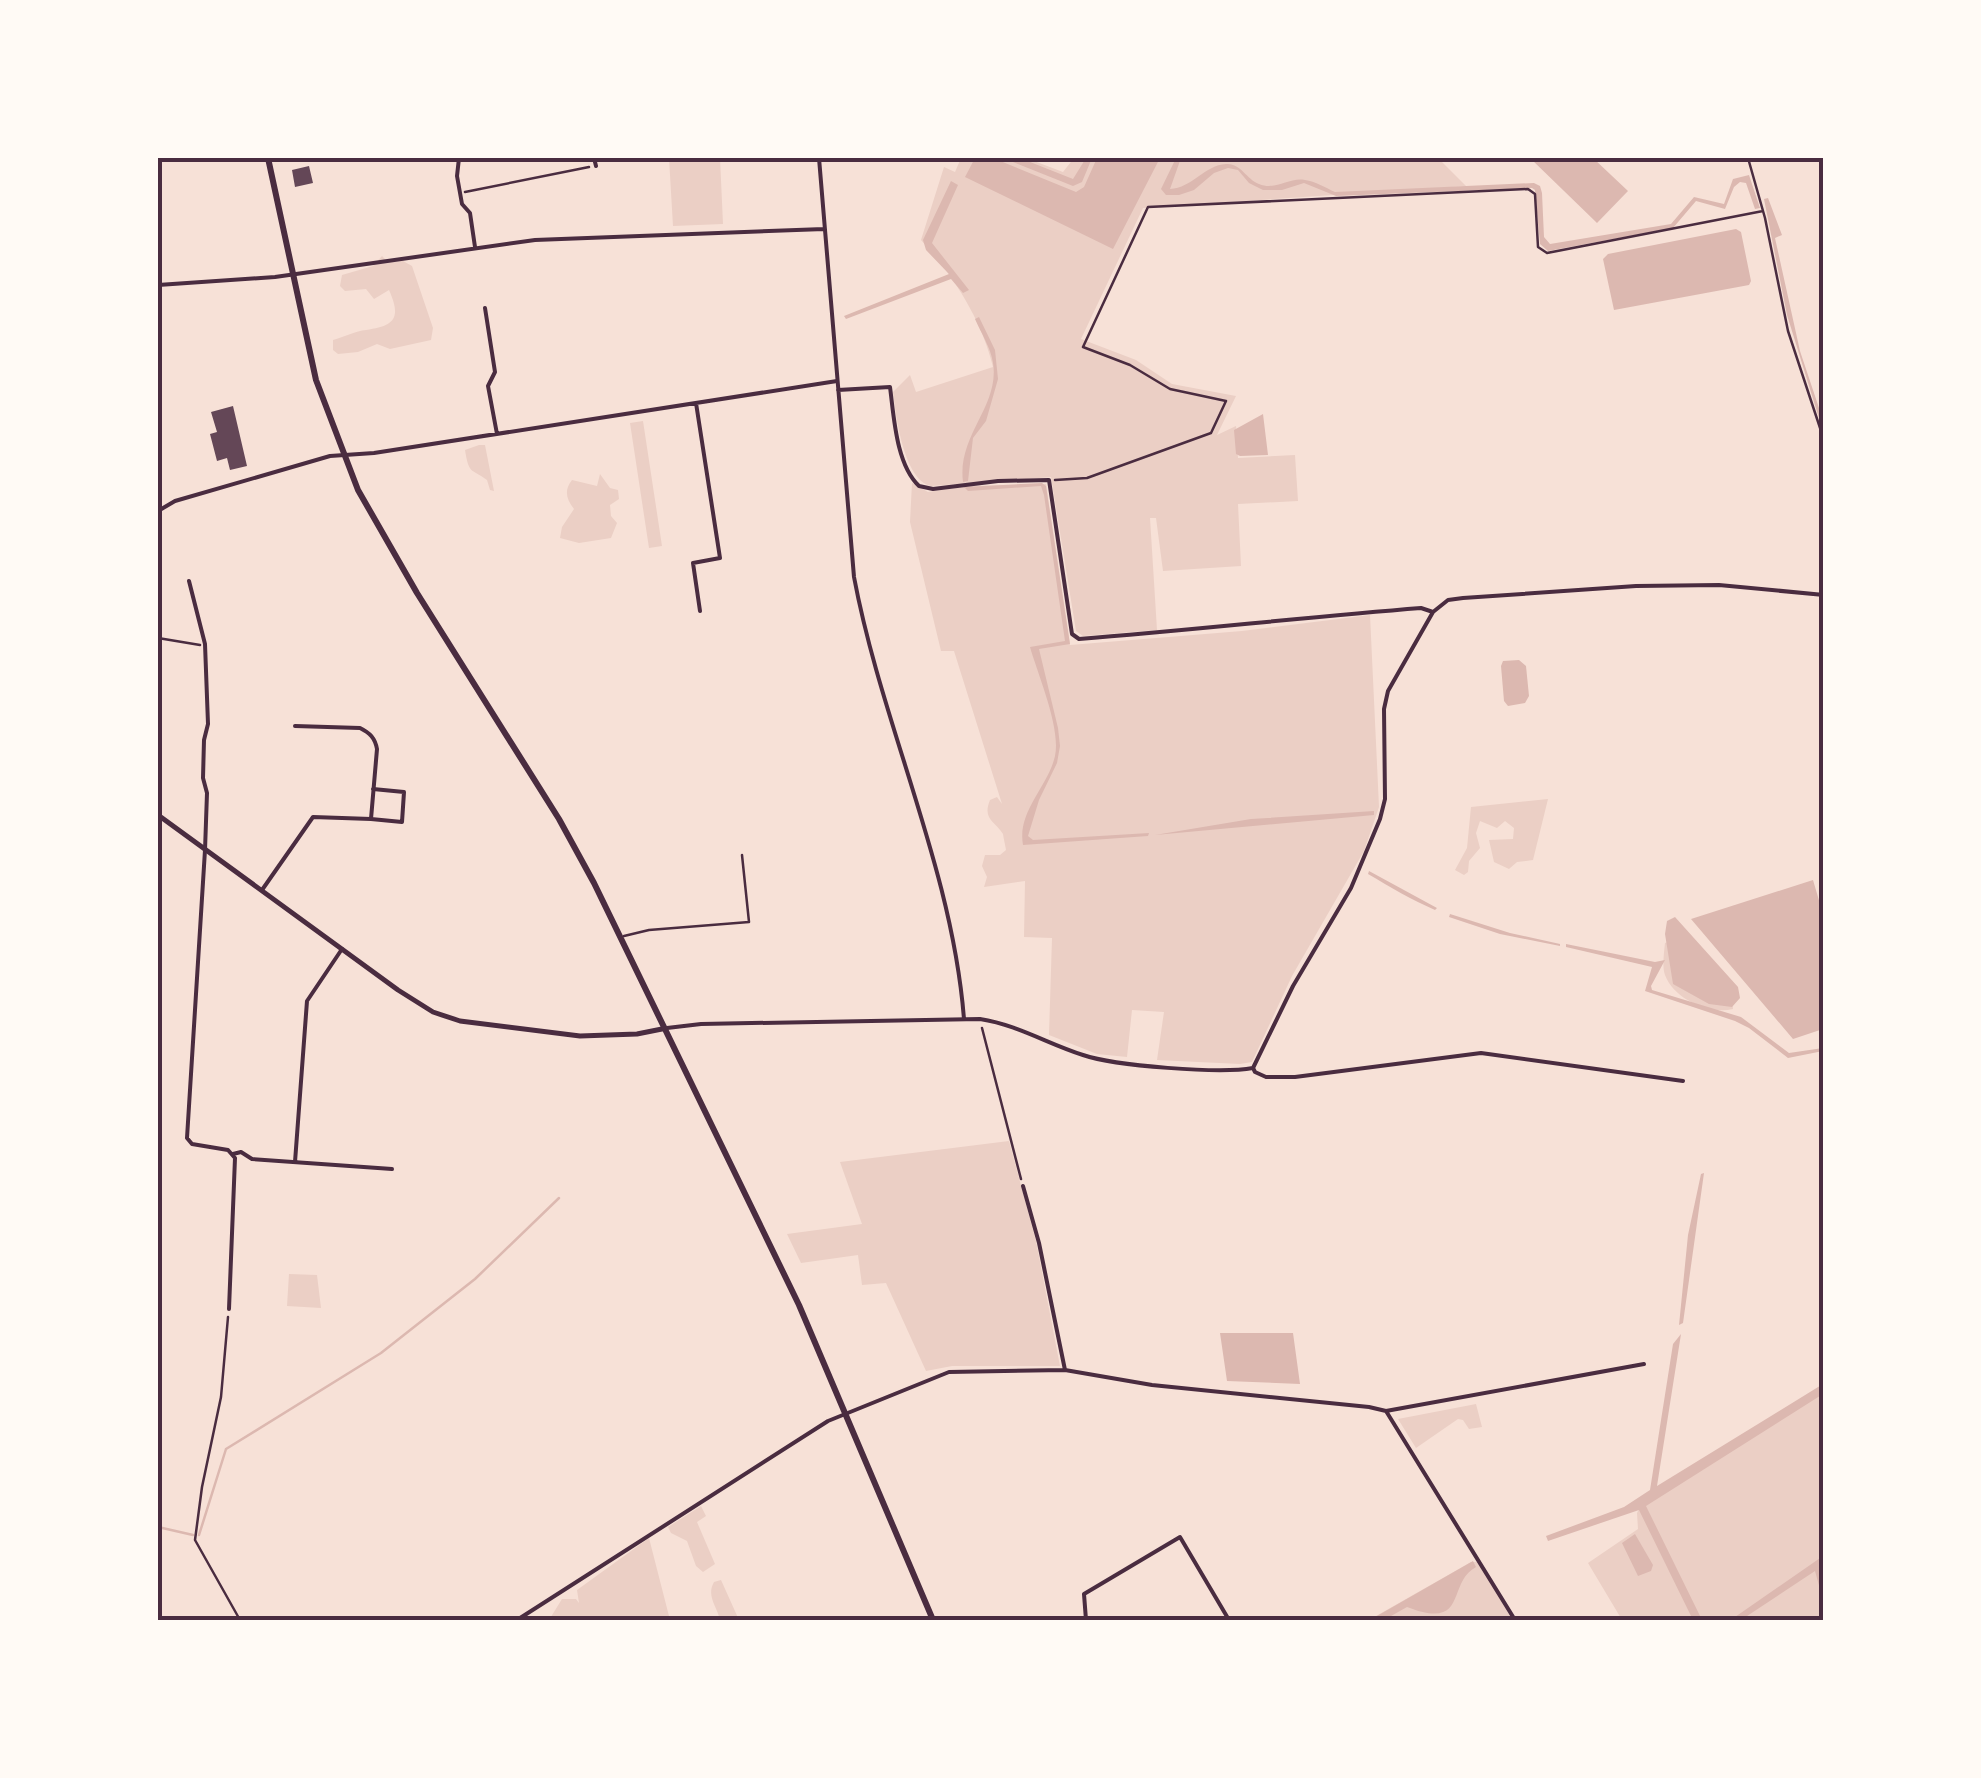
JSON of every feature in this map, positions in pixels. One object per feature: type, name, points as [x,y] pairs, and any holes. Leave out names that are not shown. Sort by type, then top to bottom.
[{"type":"main road","points":[[268,158],[316,380],[343,456],[382,536],[559,818],[620,937],[799,1305],[933,1620]]},
{"type":"street","points":[[459,158],[456,176],[462,204],[470,214],[475,247]]},
{"type":"street","points":[[594,158],[596,166]]},
{"type":"street","points":[[818,158],[859,605],[948,919],[964,1018]]},
{"type":"street","points":[[158,285],[292,274],[552,239],[824,228]]},
{"type":"street","points":[[485,308],[494,372],[488,386],[496,434]]},
{"type":"street","points":[[158,511],[175,501],[330,456],[837,381]]},
{"type":"street","points":[[838,390],[890,386],[897,437],[914,482],[933,489],[1049,480],[1072,634],[1079,640],[1319,616],[1421,608],[1432,612]]},
{"type":"street","points":[[696,404],[720,558],[693,563],[700,610]]},
{"type":"street","points":[[190,582],[205,644],[208,724],[203,778],[208,793],[188,1138],[192,1144],[233,1154],[229,1309]]},
{"type":"street","points":[[1253,1068],[1293,986],[1351,888],[1380,819],[1384,799],[1384,700],[1432,612],[1448,600],[1636,586],[1720,586],[1824,595]]},
{"type":"street","points":[[295,726],[360,728],[375,740],[371,820]]},
{"type":"street","points":[[262,890],[313,817],[402,822],[404,792],[374,789]]},
{"type":"street","points":[[158,816],[412,999],[433,1012],[460,1020],[580,1036],[637,1034],[701,1024],[964,1018],[1023,1029],[1096,1059],[1211,1069],[1253,1068]]},
{"type":"street","points":[[295,1162],[307,1001],[342,949]]},
{"type":"street","points":[[1253,1068],[1266,1077],[1295,1077],[1481,1053],[1683,1081]]},
{"type":"street","points":[[233,1154],[236,1151],[252,1159],[392,1170]]},
{"type":"street","points":[[1023,1186],[1066,1370]]},
{"type":"street","points":[[517,1620],[828,1421],[949,1372],[1066,1370],[1152,1385],[1370,1407],[1386,1412],[1644,1364]]},
{"type":"street","points":[[1386,1412],[1515,1620]]},
{"type":"street","points":[[1086,1620],[1084,1594],[1180,1537],[1229,1620]]},
{"type":"lane","points":[[620,937],[649,930],[749,922],[742,855]]},
{"type":"path","points":[[1748,158],[1788,331],[1824,440]]},
{"type":"path","points":[[460,193],[596,166]]},
{"type":"path","points":[[1049,480],[1087,478],[1210,433],[1226,401],[1170,390],[1130,365],[1083,346],[1148,207],[1528,190],[1535,194],[1538,247],[1547,252],[1763,210]]},
{"type":"path","points":[[158,638],[188,645],[205,644]]},
{"type":"path","points":[[980,1019],[1023,1186]]},
{"type":"path","points":[[229,1309],[221,1397],[195,1540],[240,1620]]},
{"type":"shaded area","points":[[669,158],[720,158],[723,224],[673,226]]},
{"type":"shaded area","points":[[961,158],[1026,158],[1063,172],[1074,158],[1438,158],[1466,186],[1143,208],[1081,339],[1136,360],[1172,384],[1236,396],[1217,435],[1236,426],[1238,458],[1295,455],[1298,501],[1238,504],[1241,566],[1163,571],[1156,518],[1150,518],[1157,630],[1083,636],[1076,631],[1051,477],[931,486],[914,472],[908,460],[893,392],[910,375],[916,392],[993,367],[982,332],[965,299],[921,240],[944,167],[955,172]]},
{"type":"shaded area","points":[[975,158],[993,158],[1076,192],[1084,187],[1097,158],[1160,158],[1113,249],[965,177]]},
{"type":"shaded area","points":[[1003,158],[1020,158],[1073,179],[1086,158],[1092,158],[1082,182],[1073,186]]},
{"type":"shaded area","points":[[1176,158],[1181,158],[1170,189],[1226,164],[1236,166],[1265,186],[1305,180],[1335,192],[1534,183],[1542,193],[1544,237],[1550,244],[1671,224],[1694,197],[1724,204],[1733,179],[1749,175],[1760,208],[1755,209],[1746,183],[1740,182],[1725,209],[1696,201],[1673,228],[1548,251],[1540,244],[1532,188],[1336,196],[1304,183],[1282,190],[1263,190],[1249,183],[1238,170],[1228,168],[1214,173],[1194,190],[1166,195],[1161,189]]},
{"type":"shaded area","points":[[1530,158],[1593,158],[1628,191],[1597,223]]},
{"type":"shaded area","points":[[951,181],[958,185],[932,243],[969,290],[963,293],[951,279],[846,319],[844,316],[949,274],[926,250],[923,240]]},
{"type":"shaded area","points":[[1768,198],[1782,235],[1775,238],[1800,351],[1823,420],[1823,431],[1787,315],[1764,199]]},
{"type":"shaded area","points":[[1736,229],[1741,232],[1749,285],[1614,310],[1603,259],[1608,254]]},
{"type":"shaded area","points":[[382,256],[388,262],[403,261],[412,266],[433,328],[431,340],[390,349],[377,344],[358,352],[338,354],[333,350],[333,340],[383,326],[393,319],[395,308],[389,290],[374,299],[366,289],[345,291],[340,286],[342,275],[373,266]]},
{"type":"shaded area","points":[[979,317],[995,350],[998,379],[986,421],[973,438],[968,481],[963,482],[966,450],[993,379],[990,352],[975,319]]},
{"type":"shaded area","points":[[1263,414],[1268,455],[1236,454],[1234,430]]},
{"type":"shaded area","points":[[643,421],[662,546],[649,548],[630,423]]},
{"type":"shaded area","points":[[485,445],[494,491],[468,464],[465,450]]},
{"type":"shaded area","points":[[600,474],[610,488],[618,490],[619,499],[610,505],[611,516],[617,523],[611,538],[579,543],[560,538],[574,509],[567,494],[569,484],[572,480],[597,486]]},
{"type":"shaded area","points":[[912,483],[928,492],[970,486],[1046,484],[1070,645],[1242,631],[1370,615],[1379,807],[1364,851],[1292,976],[1252,1062],[1157,1060],[1164,1012],[1132,1010],[1127,1057],[1097,1054],[1049,1035],[1052,938],[1024,937],[1025,881],[984,887],[985,855],[1000,855],[1006,850],[1003,834],[988,812],[990,800],[997,797],[1002,804],[954,651],[941,651],[910,522]]},
{"type":"shaded area","points":[[1042,483],[1046,486],[1070,644],[1039,649],[1060,746],[1028,836],[1033,840],[1149,833],[1148,836],[1023,845],[1024,821],[1051,767],[1056,744],[1052,717],[1030,647],[1065,641],[1044,495],[1041,486],[968,491],[964,487]]},
{"type":"shaded area","points":[[1519,660],[1526,666],[1529,696],[1525,703],[1508,706],[1504,701],[1501,666],[1503,661]]},
{"type":"shaded area","points":[[1548,799],[1533,860],[1517,862],[1509,869],[1494,862],[1489,840],[1513,839],[1514,828],[1505,821],[1497,828],[1480,821],[1476,833],[1480,848],[1469,861],[1468,872],[1464,875],[1455,870],[1467,848],[1471,807]]},
{"type":"shaded area","points":[[1374,811],[1374,815],[1155,835],[1251,819]]},
{"type":"shaded area","points":[[1369,871],[1437,908],[1401,893],[1368,874]]},
{"type":"shaded area","points":[[1813,880],[1823,914],[1823,1029],[1793,1039],[1691,919]]},
{"type":"shaded area","points":[[1450,914],[1560,946],[1500,934],[1449,917]]},
{"type":"shaded area","points":[[1675,917],[1738,987],[1740,998],[1732,1007],[1709,1004],[1673,984],[1665,934],[1667,921]]},
{"type":"shaded area","points":[[1671,941],[1732,1001],[1733,1009],[1703,1007],[1676,991],[1664,968],[1665,943]]},
{"type":"shaded area","points":[[1566,944],[1655,962],[1665,960],[1652,990],[1741,1017],[1789,1053],[1823,1051],[1788,1058],[1735,1021],[1645,991],[1652,967]]},
{"type":"shaded area","points":[[1009,1141],[1036,1241],[1060,1366],[952,1366],[926,1371],[886,1283],[862,1285],[858,1255],[801,1263],[787,1234],[862,1224],[840,1162]]},
{"type":"shaded area","points":[[1704,1173],[1683,1323],[1679,1325],[1688,1235]]},
{"type":"shaded area","points":[[289,1274],[317,1275],[321,1308],[287,1306]]},
{"type":"shaded area","points":[[1220,1333],[1293,1333],[1300,1384],[1227,1381]]},
{"type":"shaded area","points":[[1681,1334],[1657,1486],[1823,1384],[1823,1394],[1646,1506],[1702,1620],[1693,1620],[1639,1510],[1548,1541],[1546,1536],[1624,1507],[1650,1490],[1673,1344]]},
{"type":"shaded area","points":[[1823,1390],[1823,1620],[1622,1620],[1588,1563],[1638,1529],[1641,1505]]},
{"type":"shaded area","points":[[1476,1404],[1482,1427],[1469,1429],[1458,1419],[1416,1448],[1398,1419]]},
{"type":"shaded area","points":[[701,1506],[706,1516],[697,1522],[715,1564],[703,1572],[696,1566],[687,1541],[671,1533],[668,1527]]},
{"type":"shaded area","points":[[1635,1534],[1653,1565],[1651,1571],[1638,1576],[1622,1543]]},
{"type":"shaded area","points":[[649,1538],[670,1620],[549,1620],[562,1599],[576,1599],[579,1603],[577,1590]]},
{"type":"shaded area","points":[[1823,1556],[1823,1600],[1815,1571],[1741,1620],[1735,1617]]},
{"type":"shaded area","points":[[1473,1561],[1476,1567],[1461,1583],[1448,1609],[1427,1613],[1407,1607],[1384,1620],[1370,1620]]},
{"type":"shaded area","points":[[1471,1562],[1479,1562],[1515,1620],[1369,1620]]},
{"type":"shaded area","points":[[721,1580],[739,1620],[720,1620],[711,1592],[714,1582]]},
{"type":"building","points":[[309,166],[313,183],[295,187],[292,170]]},
{"type":"building","points":[[233,406],[247,466],[230,470],[227,458],[217,461],[210,434],[217,432],[211,412]]},
{"type":"waterway","points":[[199,1535],[226,1449],[381,1353],[475,1279],[559,1198]]},
{"type":"waterway","points":[[158,1527],[193,1535]]}]
